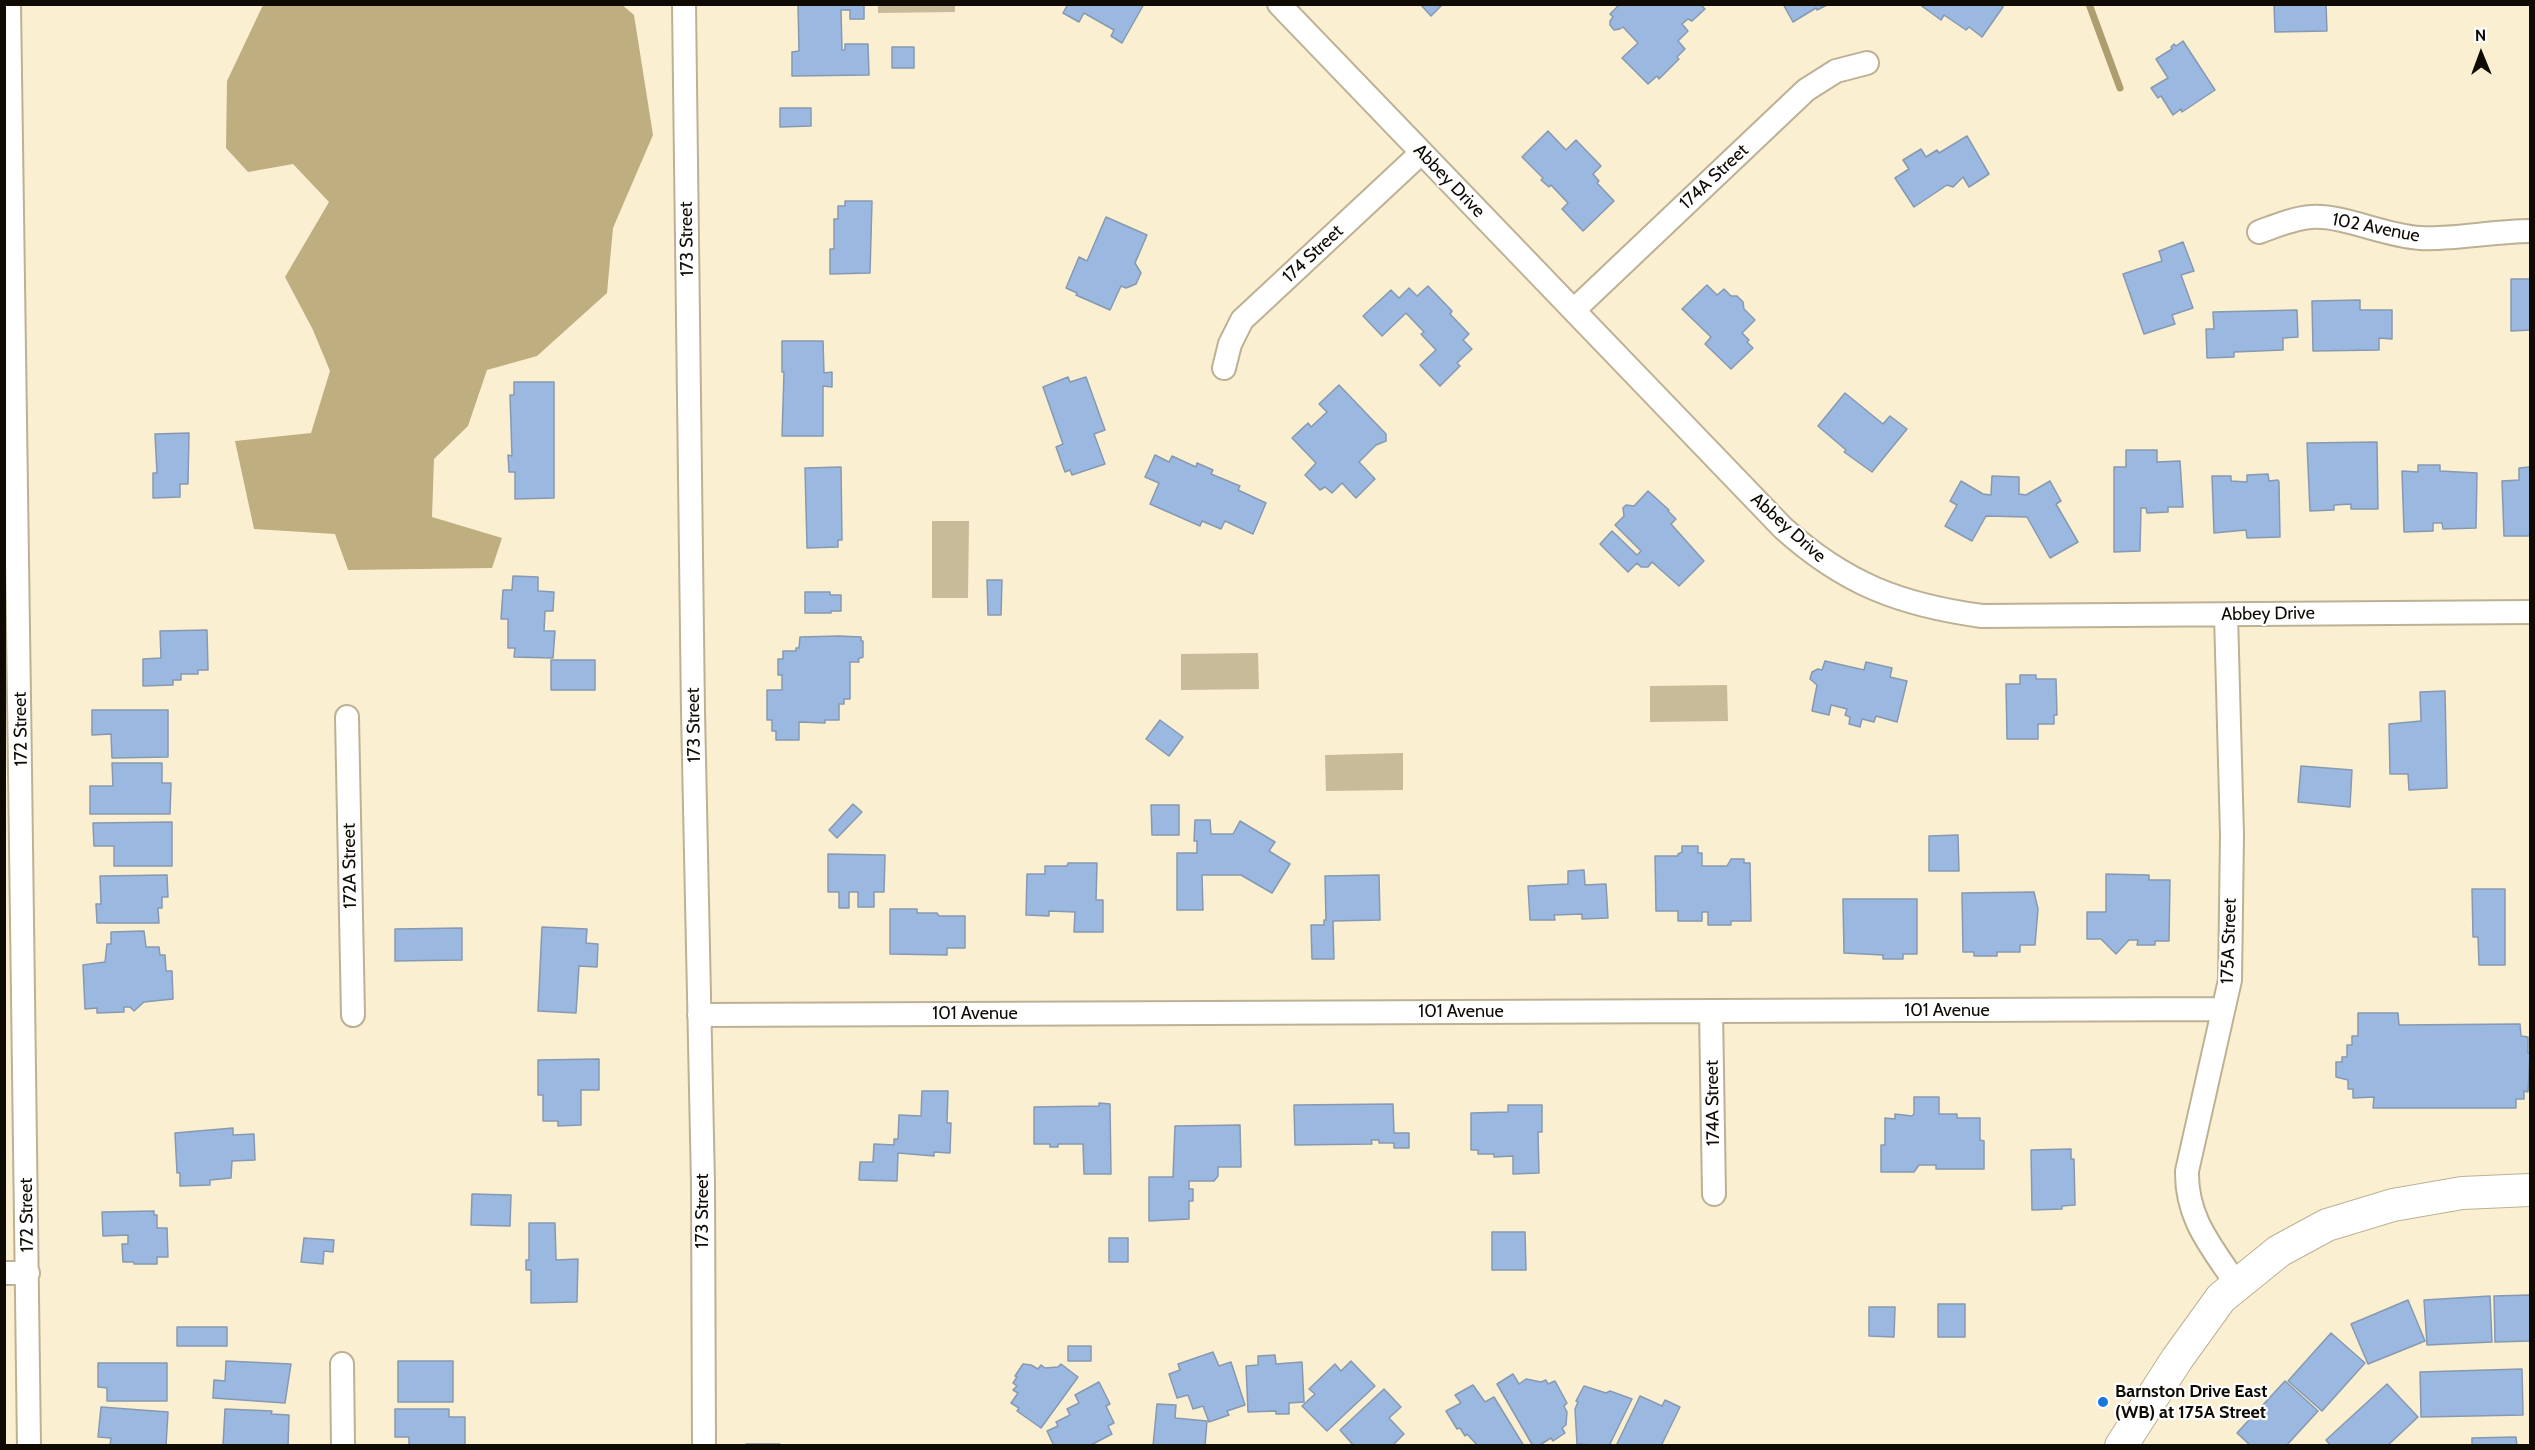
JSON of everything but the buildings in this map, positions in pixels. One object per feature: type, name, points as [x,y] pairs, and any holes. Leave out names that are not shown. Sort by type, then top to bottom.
[{"type":"street","name":"172 Street","points":[[9,4],[12,680],[28,1273],[29,1446]]},
{"type":"street","name":"173 Street","points":[[684,4],[703,1184],[704,1446]]},
{"type":"street","name":"Abbey Drive","points":[[1279,4],[1783,528],[1810,553],[1841,574],[1915,604],[1982,616],[2530,612]]},
{"type":"street","name":"174A Street","points":[[1574,310],[1806,90],[1836,72],[1867,63]]},
{"type":"street","name":"174 Street","points":[[1224,368],[1230,344],[1242,320],[1421,153]]},
{"type":"street","name":"102 Avenue","points":[[2259,232],[2311,217],[2329,218],[2398,236],[2423,238],[2501,231],[2530,231]]},
{"type":"street","name":"175A Street","points":[[2226,615],[2232,835],[2230,980],[2187,1171],[2187,1185],[2190,1206],[2198,1227],[2237,1285]]},
{"type":"street","name":"172A Street","points":[[347,717],[353,1015]]},
{"type":"street","name":"101 Avenue","points":[[699,1015],[2222,1009]]},
{"type":"street","name":"174A Street","points":[[1711,1011],[1714,1194]]},
{"type":"street","points":[[2121,1446],[2177,1359],[2222,1298],[2278,1251],[2338,1222],[2393,1205],[2462,1193],[2530,1190]]},
{"type":"street","name":"172 Street","points":[[4,1273],[28,1273]]},
{"type":"street","points":[[342,1364],[343,1446]]},
{"type":"shaded area","points":[[621,4],[634,15],[653,135],[613,228],[607,293],[537,356],[487,370],[468,426],[434,459],[432,517],[502,538],[492,568],[348,570],[335,534],[254,529],[235,441],[311,433],[330,371],[313,330],[285,277],[329,202],[293,164],[248,172],[226,148],[227,81],[263,5]]},
{"type":"shaded area","points":[[878,5],[955,5],[955,12],[878,13]]},
{"type":"shaded area","points":[[932,521],[969,521],[968,598],[932,598]]},
{"type":"shaded area","points":[[1258,653],[1259,689],[1181,690],[1181,654]]},
{"type":"shaded area","points":[[1727,685],[1728,721],[1650,722],[1650,686]]},
{"type":"shaded area","points":[[1403,753],[1403,790],[1326,791],[1325,755]]},
{"type":"waterway","points":[[2089,4],[2120,88]]},
{"type":"place","name":"Barnston Drive East (WB) at 175A Street","points":[[2103,1402]]}]
